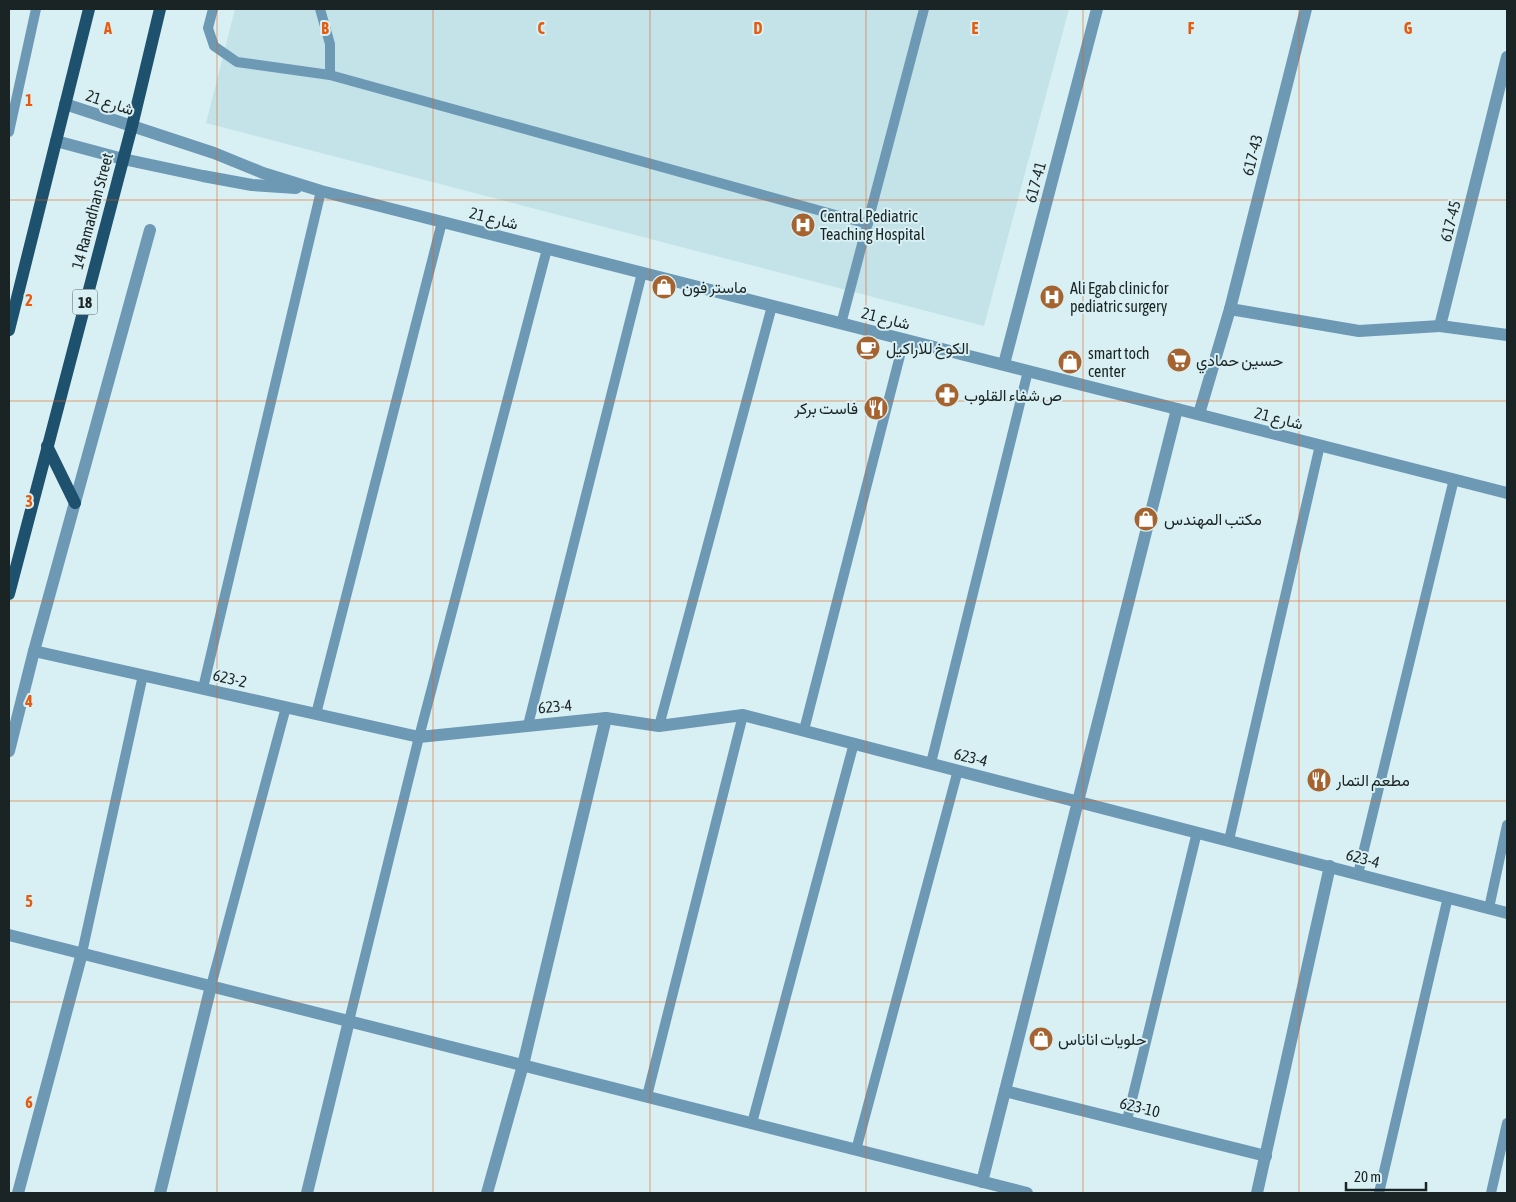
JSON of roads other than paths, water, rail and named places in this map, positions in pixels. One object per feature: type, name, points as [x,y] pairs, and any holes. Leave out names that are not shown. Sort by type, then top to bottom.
[{"type":"main road","points":[[9,330],[88,9]]},
{"type":"main road","name":"14 Ramadhan Street","points":[[9,594],[132,126],[160,9]]},
{"type":"main road","points":[[47,446],[75,503]]},
{"type":"street","name":"617-41","points":[[1004,364],[1097,9]]},
{"type":"street","name":"617-43","points":[[1199,414],[1230,309],[1306,9]]},
{"type":"street","name":"617-45","points":[[1440,326],[1507,57]]},
{"type":"street","name":"شارع 21","points":[[65,104],[214,153],[263,173],[318,190],[1507,493]]},
{"type":"street","name":"شارع 21","points":[[56,141],[123,159],[252,185],[318,190]]},
{"type":"street","points":[[9,751],[34,651],[150,230]]},
{"type":"street","points":[[1230,309],[1359,332],[1440,326],[1507,335]]},
{"type":"street","points":[[982,1182],[1177,409]]},
{"type":"street","name":"623-2","points":[[34,651],[419,737]]},
{"type":"street","name":"623-4","points":[[419,737],[606,718],[659,726],[743,715],[1507,912]]},
{"type":"street","points":[[486,1193],[524,1065],[606,718]]},
{"type":"street","points":[[1257,1193],[1330,866]]},
{"type":"street","points":[[9,935],[1027,1193]]},
{"type":"street","points":[[18,1193],[82,953]]},
{"type":"street","points":[[160,1193],[211,986]]},
{"type":"street","points":[[307,1193],[349,1021]]},
{"type":"street","name":"623-10","points":[[1005,1090],[1266,1156]]},
{"type":"lane","points":[[9,132],[36,9]]},
{"type":"lane","points":[[213,9],[208,28],[214,46],[237,62],[330,75],[868,224]]},
{"type":"lane","points":[[320,9],[330,44],[330,75]]},
{"type":"lane","points":[[842,324],[924,9]]},
{"type":"lane","points":[[203,688],[318,190]]},
{"type":"lane","points":[[316,714],[442,222]]},
{"type":"lane","points":[[349,1021],[419,737],[547,249]]},
{"type":"lane","points":[[528,725],[642,273]]},
{"type":"lane","points":[[659,726],[772,306]]},
{"type":"lane","points":[[804,730],[904,340]]},
{"type":"lane","points":[[931,763],[1028,371]]},
{"type":"lane","points":[[1229,840],[1320,445]]},
{"type":"lane","points":[[1358,874],[1454,479]]},
{"type":"lane","points":[[82,953],[143,675]]},
{"type":"lane","points":[[211,986],[286,707]]},
{"type":"lane","points":[[647,1096],[743,715]]},
{"type":"lane","points":[[752,1123],[854,743]]},
{"type":"lane","points":[[856,1150],[958,770]]},
{"type":"lane","points":[[1489,908],[1507,826]]},
{"type":"lane","points":[[1127,1120],[1197,832]]},
{"type":"lane","points":[[1379,1193],[1448,897]]},
{"type":"lane","points":[[1491,1193],[1507,1124]]},
{"type":"place","name":"Central Pediatric Teaching Hospital","points":[[803,225]]},
{"type":"place","name":"ماستر فون","points":[[664,287]]},
{"type":"place","name":"Ali Egab clinic for pediatric surgery","points":[[1052,297]]},
{"type":"place","name":"الكوخ للاراكيل","points":[[868,348]]},
{"type":"place","name":"حسين حمادي","points":[[1179,360]]},
{"type":"place","name":"smart toch center","points":[[1070,362]]},
{"type":"place","name":"ص شفاء القلوب","points":[[947,395]]},
{"type":"place","name":"فاست بركر","points":[[876,408]]},
{"type":"place","name":"مكتب المهندس","points":[[1146,519]]},
{"type":"place","name":"مطعم التمار","points":[[1319,780]]},
{"type":"place","name":"حلويات اناناس","points":[[1041,1039]]}]
